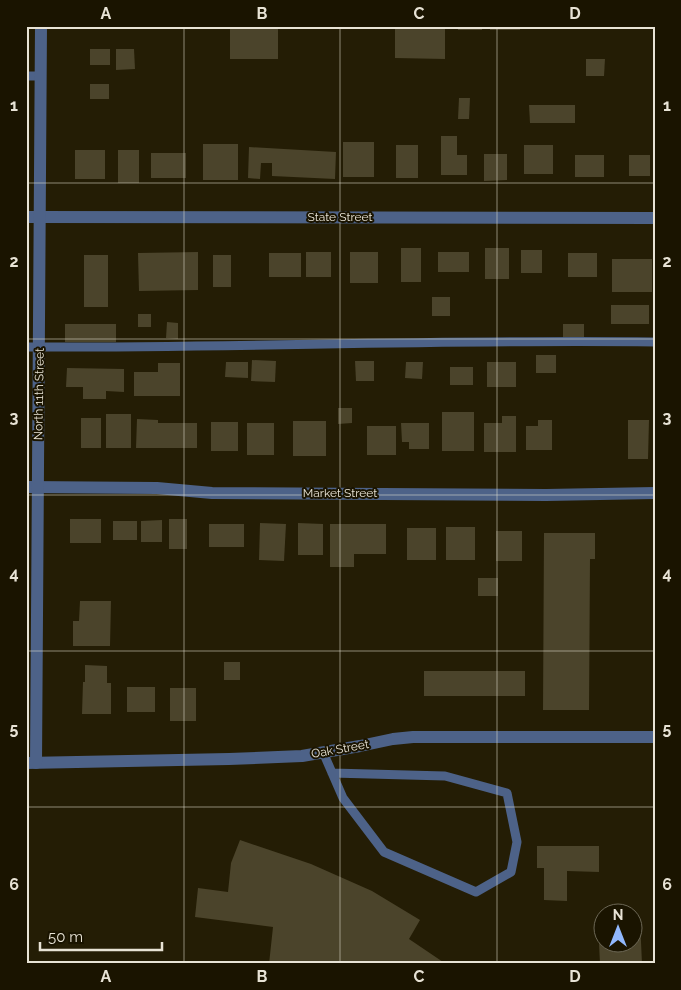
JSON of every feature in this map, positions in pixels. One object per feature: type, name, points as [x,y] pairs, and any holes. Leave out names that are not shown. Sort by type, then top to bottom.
[{"type":"street","name":"North 11th Street","points":[[31,763],[32,487],[40,347],[41,26]]},
{"type":"street","name":"State Street","points":[[26,217],[655,218]]},
{"type":"street","name":"Market Street","points":[[32,487],[157,488],[222,493],[546,495],[655,493]]},
{"type":"street","name":"Oak Street","points":[[31,763],[302,756],[392,739],[413,737],[654,737]]},
{"type":"lane","points":[[26,76],[41,76]]},
{"type":"lane","points":[[26,347],[392,344],[561,340],[655,342]]},
{"type":"lane","points":[[323,752],[332,773],[343,798],[384,852],[476,892],[511,872],[517,842],[507,793],[445,776],[332,773]]},
{"type":"building","points":[[230,26],[278,26],[278,59],[230,59]]},
{"type":"building","points":[[395,26],[445,26],[445,59],[395,58]]},
{"type":"building","points":[[458,26],[482,26],[482,30],[458,30]]},
{"type":"building","points":[[490,26],[520,26],[520,30],[490,30]]},
{"type":"building","points":[[90,49],[110,49],[110,65],[90,65]]},
{"type":"building","points":[[116,49],[134,49],[135,69],[116,70]]},
{"type":"building","points":[[586,59],[605,59],[604,76],[586,76]]},
{"type":"building","points":[[90,84],[109,84],[109,99],[90,99]]},
{"type":"building","points":[[459,98],[470,98],[469,119],[458,119]]},
{"type":"building","points":[[529,105],[575,105],[575,123],[530,123]]},
{"type":"building","points":[[441,136],[457,136],[457,155],[467,155],[467,175],[441,175]]},
{"type":"building","points":[[343,142],[374,142],[374,177],[343,177]]},
{"type":"building","points":[[203,144],[238,144],[238,180],[203,180]]},
{"type":"building","points":[[396,145],[418,145],[418,178],[396,178]]},
{"type":"building","points":[[524,145],[553,145],[553,174],[524,174]]},
{"type":"building","points":[[249,147],[336,152],[335,179],[272,176],[272,163],[261,163],[260,179],[248,178]]},
{"type":"building","points":[[75,150],[105,150],[105,179],[75,179]]},
{"type":"building","points":[[118,150],[139,150],[139,183],[118,183]]},
{"type":"building","points":[[151,153],[186,153],[186,178],[151,178]]},
{"type":"building","points":[[484,154],[507,154],[507,180],[484,181]]},
{"type":"building","points":[[575,155],[604,155],[604,177],[575,177]]},
{"type":"building","points":[[629,155],[650,155],[650,176],[629,176]]},
{"type":"building","points":[[401,248],[421,248],[421,282],[401,282]]},
{"type":"building","points":[[485,248],[509,248],[509,279],[485,279]]},
{"type":"building","points":[[521,250],[542,250],[542,273],[521,273]]},
{"type":"building","points":[[198,252],[198,290],[139,291],[138,253]]},
{"type":"building","points":[[306,252],[331,252],[331,277],[306,277]]},
{"type":"building","points":[[350,252],[378,252],[378,283],[350,283]]},
{"type":"building","points":[[438,252],[469,252],[469,272],[438,272]]},
{"type":"building","points":[[269,253],[301,253],[301,277],[269,277]]},
{"type":"building","points":[[568,253],[597,253],[597,277],[568,277]]},
{"type":"building","points":[[84,255],[108,255],[108,307],[84,307]]},
{"type":"building","points":[[213,255],[231,255],[231,287],[213,287]]},
{"type":"building","points":[[612,259],[652,259],[652,292],[612,292]]},
{"type":"building","points":[[432,297],[450,297],[450,316],[432,316]]},
{"type":"building","points":[[611,305],[649,305],[649,324],[611,324]]},
{"type":"building","points":[[138,314],[151,314],[151,327],[138,327]]},
{"type":"building","points":[[167,322],[178,323],[178,339],[166,338]]},
{"type":"building","points":[[65,324],[116,324],[116,342],[65,342]]},
{"type":"building","points":[[563,324],[584,324],[584,341],[563,341]]},
{"type":"building","points":[[536,355],[556,355],[556,373],[536,373]]},
{"type":"building","points":[[252,360],[276,361],[275,382],[251,381]]},
{"type":"building","points":[[355,361],[374,361],[374,381],[356,381]]},
{"type":"building","points":[[226,362],[248,362],[248,378],[225,377]]},
{"type":"building","points":[[406,362],[423,362],[422,379],[405,378]]},
{"type":"building","points":[[487,362],[516,362],[516,387],[487,387]]},
{"type":"building","points":[[158,363],[180,363],[180,396],[134,396],[134,372],[158,372]]},
{"type":"building","points":[[450,367],[473,367],[473,385],[450,385]]},
{"type":"building","points":[[67,368],[124,369],[124,392],[106,391],[106,399],[83,399],[83,387],[66,387]]},
{"type":"building","points":[[338,408],[352,408],[352,423],[338,424]]},
{"type":"building","points":[[442,412],[474,412],[474,451],[442,451]]},
{"type":"building","points":[[106,414],[131,414],[131,448],[106,448]]},
{"type":"building","points":[[502,416],[516,416],[516,452],[484,452],[484,423],[502,423]]},
{"type":"building","points":[[81,418],[101,418],[101,448],[81,448]]},
{"type":"building","points":[[137,419],[158,420],[158,423],[197,423],[197,448],[136,448]]},
{"type":"building","points":[[538,420],[552,420],[552,450],[526,450],[526,426],[538,426]]},
{"type":"building","points":[[628,420],[649,420],[648,459],[628,459]]},
{"type":"building","points":[[293,421],[326,421],[326,456],[293,456]]},
{"type":"building","points":[[211,422],[238,422],[238,451],[211,451]]},
{"type":"building","points":[[247,423],[274,423],[274,455],[247,455]]},
{"type":"building","points":[[401,423],[429,423],[429,449],[409,449],[409,442],[402,442]]},
{"type":"building","points":[[367,426],[396,426],[396,455],[367,455]]},
{"type":"building","points":[[70,519],[101,519],[101,543],[70,543]]},
{"type":"building","points":[[169,519],[187,519],[187,549],[169,549]]},
{"type":"building","points":[[162,520],[162,542],[141,542],[141,521]]},
{"type":"building","points":[[26,521],[28,521],[29,597],[26,597]]},
{"type":"building","points":[[113,521],[137,521],[137,540],[113,540]]},
{"type":"building","points":[[260,523],[286,524],[284,561],[259,560]]},
{"type":"building","points":[[298,523],[323,524],[323,555],[298,555]]},
{"type":"building","points":[[209,524],[244,524],[244,547],[209,547]]},
{"type":"building","points":[[330,524],[386,524],[386,554],[354,554],[354,567],[330,567]]},
{"type":"building","points":[[446,527],[475,527],[475,560],[446,560]]},
{"type":"building","points":[[407,528],[436,528],[436,560],[407,560]]},
{"type":"building","points":[[496,531],[522,531],[522,561],[496,561]]},
{"type":"building","points":[[544,533],[595,533],[595,559],[590,559],[589,710],[543,710]]},
{"type":"building","points":[[478,578],[498,578],[498,596],[478,596]]},
{"type":"building","points":[[80,601],[111,601],[110,646],[73,646],[73,621],[79,621]]},
{"type":"building","points":[[224,662],[240,662],[240,680],[224,680]]},
{"type":"building","points":[[85,665],[107,666],[107,683],[111,683],[111,714],[82,714]]},
{"type":"building","points":[[424,671],[525,671],[525,696],[424,696]]},
{"type":"building","points":[[127,687],[155,687],[155,712],[127,712]]},
{"type":"building","points":[[170,688],[196,688],[196,721],[170,721]]},
{"type":"building","points":[[240,840],[311,864],[372,891],[420,920],[409,939],[446,964],[269,964],[273,927],[195,917],[198,888],[228,892],[231,863]]},
{"type":"building","points":[[537,846],[599,846],[599,872],[567,871],[567,901],[544,900],[544,868],[537,868]]},
{"type":"building","points":[[599,952],[641,952],[642,964],[600,964]]}]
